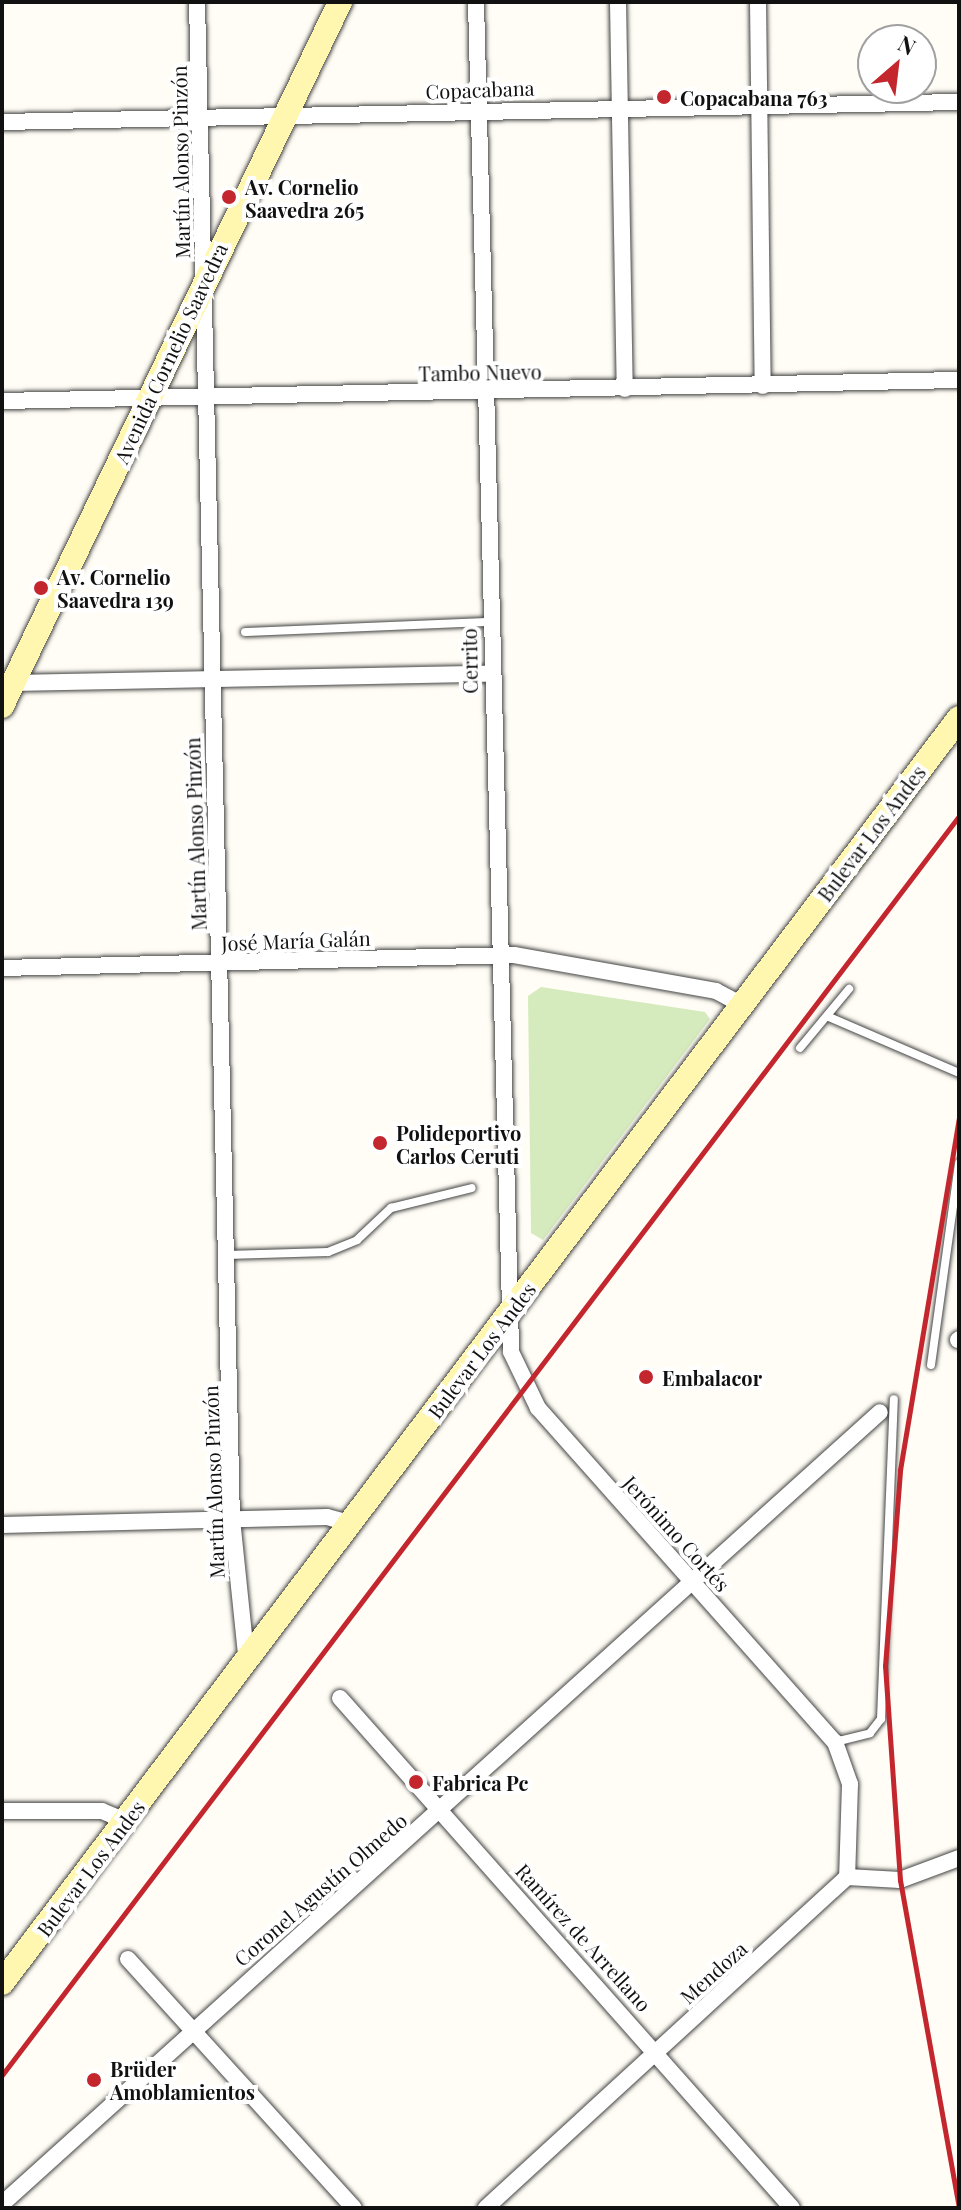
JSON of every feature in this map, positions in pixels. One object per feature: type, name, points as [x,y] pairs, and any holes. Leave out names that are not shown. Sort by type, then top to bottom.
[{"type":"main road","name":"Avenida Cornelio Saavedra","points":[[2,706],[7,683],[340,2]]},
{"type":"main road","name":"Bulevar Los Andes","points":[[2,1983],[354,1524],[505,1318],[959,718]]},
{"type":"street","name":"Martín Alonso Pinzón","points":[[197,2],[203,398],[232,1519],[247,1663]]},
{"type":"street","name":"Cerrito","points":[[476,2],[505,1318]]},
{"type":"street","points":[[618,2],[625,389]]},
{"type":"street","points":[[758,2],[763,386]]},
{"type":"street","name":"Copacabana","points":[[2,122],[622,105],[959,102]]},
{"type":"street","name":"Tambo Nuevo","points":[[2,401],[959,380]]},
{"type":"street","points":[[7,683],[210,676],[489,674]]},
{"type":"street","name":"José María Galán","points":[[2,968],[496,955],[716,991],[742,1005]]},
{"type":"street","name":"Jerónimo Cortés","points":[[505,1318],[527,1393],[835,1742],[846,1761],[847,1877]]},
{"type":"street","name":"Coronel Agustín Olmedo","points":[[2,2204],[188,2031],[440,1809],[880,1412]]},
{"type":"street","points":[[2,1525],[232,1519],[354,1524]]},
{"type":"street","name":"Ramírez de Arrellano","points":[[340,1698],[658,2049],[792,2208]]},
{"type":"street","points":[[2,1811],[102,1811],[126,1821]]},
{"type":"street","points":[[847,1877],[900,1880],[959,1858]]},
{"type":"street","name":"Mendoza","points":[[486,2208],[847,1877]]},
{"type":"street","points":[[128,1959],[188,2031],[354,2208]]},
{"type":"lane","points":[[245,632],[488,622]]},
{"type":"lane","points":[[800,1048],[829,1017],[849,989]]},
{"type":"lane","points":[[829,1017],[959,1073]]},
{"type":"lane","points":[[931,1365],[959,1163]]},
{"type":"lane","points":[[227,1255],[328,1252],[357,1240],[391,1208],[472,1188]]},
{"type":"lane","points":[[835,1742],[870,1733],[881,1719],[880,1606],[894,1399]]},
{"type":"green space","points":[[541,987],[705,1012],[710,1019],[543,1240],[531,1233],[528,996]]},
{"type":"railway","points":[[2,2075],[959,816]]},
{"type":"railway","points":[[959,1118],[900,1470],[885,1666],[900,1880],[959,2208]]},
{"type":"place","name":"Copacabana 763","points":[[664,97]]},
{"type":"place","name":"Av. Cornelio Saavedra 265","points":[[229,197]]},
{"type":"place","name":"Av. Cornelio Saavedra 139","points":[[41,588]]},
{"type":"place","name":"Polideportivo Carlos Ceruti","points":[[380,1143]]},
{"type":"place","name":"Embalacor","points":[[646,1377]]},
{"type":"place","name":"Fabrica Pc","points":[[416,1782]]},
{"type":"place","name":"Brüder Amoblamientos","points":[[94,2080]]}]
